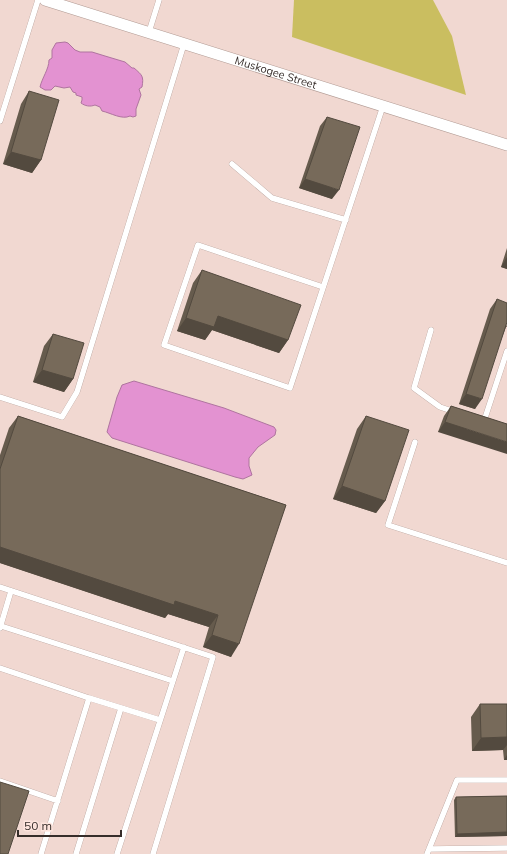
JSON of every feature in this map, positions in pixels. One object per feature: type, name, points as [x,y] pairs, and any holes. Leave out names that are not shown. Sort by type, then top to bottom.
[{"type":"street","name":"Muskogee Street","points":[[45,0],[507,145]]},
{"type":"lane","points":[[0,121],[38,0]]},
{"type":"lane","points":[[149,32],[159,0]]},
{"type":"lane","points":[[0,397],[62,417],[77,392],[184,44]]},
{"type":"lane","points":[[323,287],[198,246],[164,345],[290,388],[383,106]]},
{"type":"lane","points":[[232,164],[272,198],[346,220]]},
{"type":"lane","points":[[431,330],[414,388],[440,407],[462,414]]},
{"type":"lane","points":[[477,419],[487,422],[507,351]]},
{"type":"lane","points":[[414,442],[388,525],[507,563]]},
{"type":"lane","points":[[0,587],[213,657],[153,854]]},
{"type":"lane","points":[[11,591],[0,627],[173,681]]},
{"type":"lane","points":[[117,854],[184,647]]},
{"type":"lane","points":[[0,668],[160,720]]},
{"type":"lane","points":[[41,854],[89,698]]},
{"type":"lane","points":[[76,854],[121,708]]},
{"type":"lane","points":[[507,780],[457,780],[428,851],[507,848]]},
{"type":"lane","points":[[0,781],[58,801]]},
{"type":"shaded area","points":[[294,0],[433,0],[452,36],[466,95],[292,37]]},
{"type":"shaded area","points":[[65,42],[80,52],[92,52],[125,62],[139,72],[142,76],[143,83],[142,87],[139,89],[141,95],[136,109],[136,116],[120,117],[102,111],[100,107],[95,105],[84,105],[81,103],[82,97],[76,95],[70,87],[64,88],[55,86],[51,90],[45,90],[40,87],[48,67],[49,60],[52,58],[52,50],[56,43]]},
{"type":"shaded area","points":[[134,381],[224,408],[274,427],[276,430],[275,435],[258,447],[249,458],[249,466],[252,475],[243,479],[112,438],[107,432],[117,397],[122,385]]},
{"type":"building","points":[[29,91],[59,100],[41,160],[11,152]]},
{"type":"building","points":[[327,117],[360,127],[339,190],[305,179]]},
{"type":"building","points":[[202,270],[301,305],[288,340],[218,316],[214,327],[186,318]]},
{"type":"building","points":[[497,299],[507,303],[507,322],[482,399],[466,394]]},
{"type":"building","points":[[53,334],[84,343],[73,379],[42,370]]},
{"type":"building","points":[[451,406],[507,424],[507,442],[445,422]]},
{"type":"building","points":[[18,416],[286,505],[239,644],[212,635],[218,615],[175,601],[174,605],[0,547],[0,469]]},
{"type":"building","points":[[366,416],[409,430],[385,501],[342,486]]},
{"type":"building","points":[[480,704],[507,704],[507,737],[481,738]]},
{"type":"building","points":[[0,782],[29,791],[8,854],[0,854]]},
{"type":"building","points":[[507,796],[507,832],[457,834],[456,797]]}]
